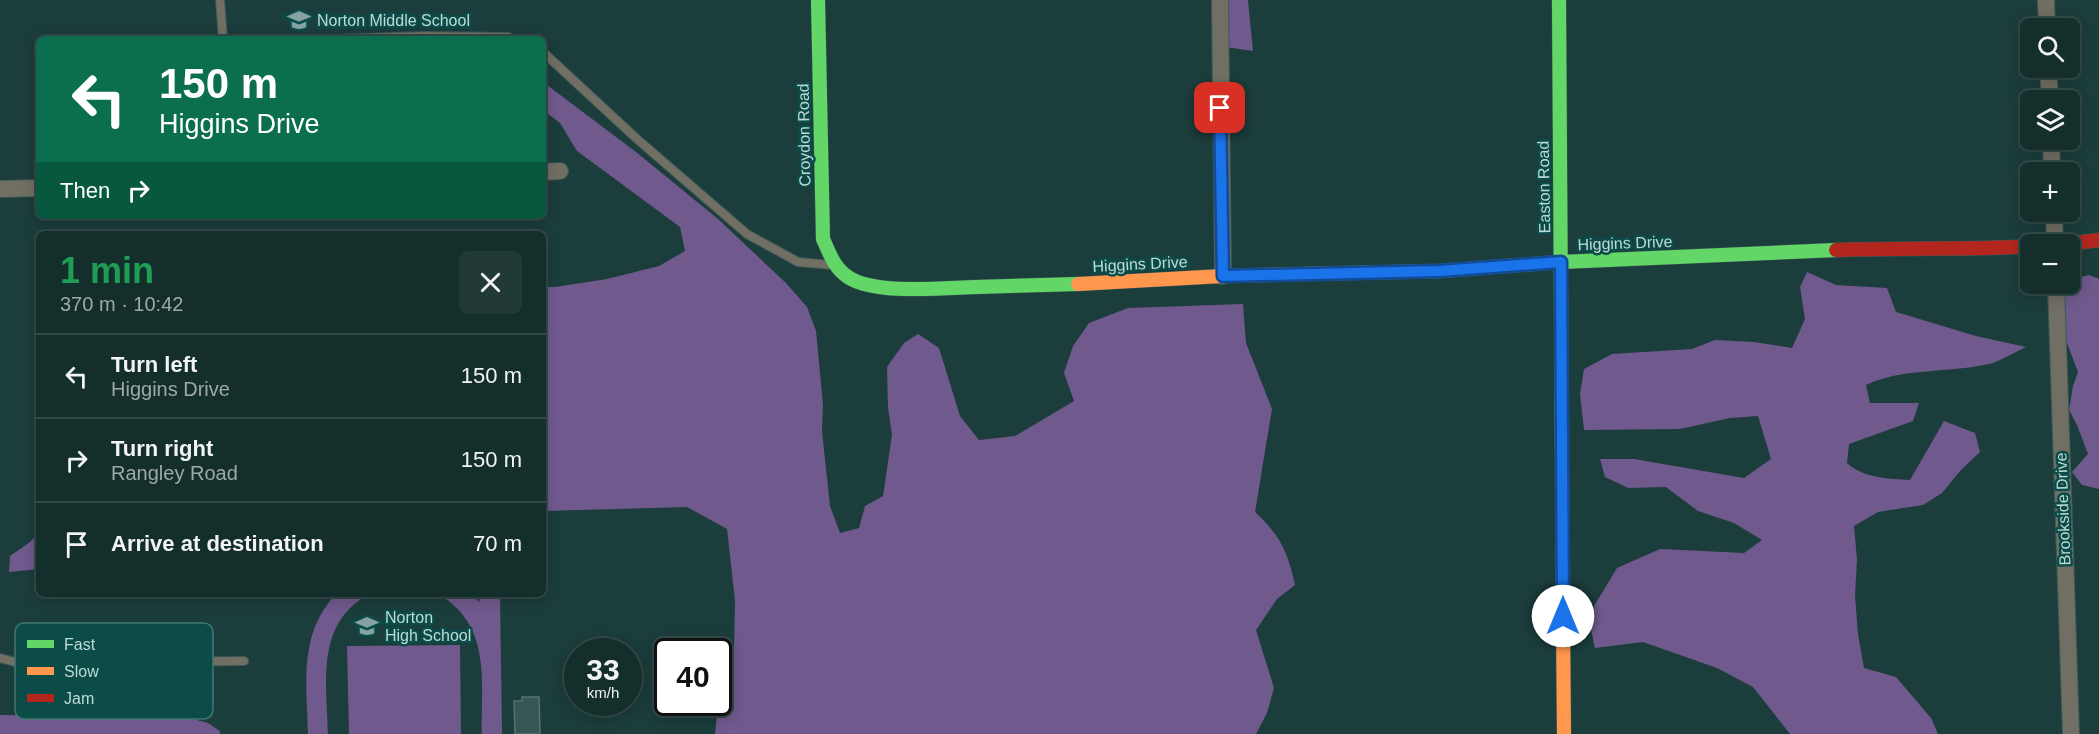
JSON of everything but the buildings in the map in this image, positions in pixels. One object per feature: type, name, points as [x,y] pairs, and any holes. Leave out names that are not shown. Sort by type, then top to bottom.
[{"type":"street","name":"Croydon Road","points":[[818,0],[822,229],[826,248],[835,266]]},
{"type":"street","points":[[1220,0],[1223,276]]},
{"type":"street","name":"Easton Road","points":[[1558,0],[1564,734]]},
{"type":"street","points":[[2046,0],[2047,18]]},
{"type":"street","points":[[546,172],[560,171]]},
{"type":"street","points":[[0,189],[36,188]]},
{"type":"street","name":"Higgins Drive","points":[[2080,243],[2099,240]]},
{"type":"street","name":"Higgins Drive","points":[[835,266],[858,282],[880,287],[926,288],[1112,283],[1223,276],[1439,271],[1561,262],[2020,245]]},
{"type":"street","name":"Brookside Drive","points":[[2056,294],[2071,734]]},
{"type":"lane","points":[[220,0],[223,36]]},
{"type":"lane","points":[[546,54],[630,133],[747,234],[798,262],[835,266]]},
{"type":"lane","points":[[0,658],[15,662]]},
{"type":"lane","points":[[213,661],[244,661]]},
{"type":"shaded area","points":[[1226,0],[1248,0],[1253,51],[1225,47]]},
{"type":"shaded area","points":[[546,84],[636,152],[718,219],[786,283],[807,307],[816,331],[823,405],[822,431],[830,506],[840,533],[859,528],[865,506],[883,496],[892,435],[888,407],[887,367],[904,343],[918,334],[939,348],[960,416],[979,440],[1015,436],[1074,401],[1064,373],[1073,346],[1089,323],[1128,308],[1243,304],[1246,343],[1272,409],[1255,512],[1271,528],[1282,545],[1295,585],[1277,599],[1256,630],[1274,688],[1267,713],[1256,734],[715,734],[717,716],[732,716],[735,601],[727,529],[687,507],[546,511],[546,287],[607,279],[659,266],[685,251],[680,227],[577,151],[560,123],[546,112]]},
{"type":"shaded area","points":[[1807,272],[1836,285],[1887,288],[1896,312],[1976,336],[2026,347],[1989,364],[1894,376],[1866,385],[1870,403],[1919,403],[1913,421],[1849,444],[1847,463],[1853,468],[1877,477],[1910,480],[1944,421],[1975,433],[1980,452],[1942,493],[1923,505],[1878,512],[1854,526],[1857,559],[1855,596],[1864,668],[1896,677],[1931,718],[1938,734],[1790,734],[1753,687],[1717,668],[1643,642],[1595,648],[1588,616],[1617,568],[1660,549],[1744,553],[1762,540],[1734,523],[1698,511],[1666,487],[1628,488],[1605,477],[1600,459],[1634,459],[1744,478],[1771,459],[1758,416],[1730,418],[1680,429],[1584,430],[1580,394],[1584,369],[1612,354],[1692,349],[1715,340],[1754,342],[1792,348],[1805,319],[1800,287]]},
{"type":"shaded area","points":[[2089,275],[2099,279],[2099,489],[2082,485],[2072,472],[2088,454],[2069,410],[2078,372],[2057,317],[2064,294],[2080,294],[2080,277]]},
{"type":"shaded area","points":[[36,536],[36,569],[9,572],[10,556]]},
{"type":"shaded area","points":[[334,597],[365,597],[352,606],[340,621],[332,638],[326,675],[328,734],[308,734],[307,660],[315,626]]},
{"type":"shaded area","points":[[442,597],[475,597],[479,602],[480,597],[500,597],[502,734],[482,734],[480,656],[468,622],[455,607]]},
{"type":"shaded area","points":[[460,645],[461,734],[349,734],[347,646]]},
{"type":"shaded area","points":[[0,715],[15,715],[15,719],[193,719],[208,723],[220,731],[220,734],[0,734]]},
{"type":"traffic: fast","points":[[818,0],[823,239],[839,269],[860,283],[891,288],[1078,284]]},
{"type":"traffic: fast","points":[[1559,0],[1563,621]]},
{"type":"traffic: fast","points":[[1347,273],[1439,271],[1561,262],[1836,250]]},
{"type":"traffic: slow","points":[[1078,284],[1223,276],[1347,273]]},
{"type":"traffic: slow","points":[[1563,621],[1564,734]]},
{"type":"traffic: jam","points":[[1836,250],[2001,248],[2099,240]]},
{"type":"place","name":"Norton Middle School","points":[[299,20]]},
{"type":"place","name":"Norton High School","points":[[367,626]]},
{"type":"route","points":[[1220,108],[1223,276],[1439,271],[1561,262],[1563,616]]}]
